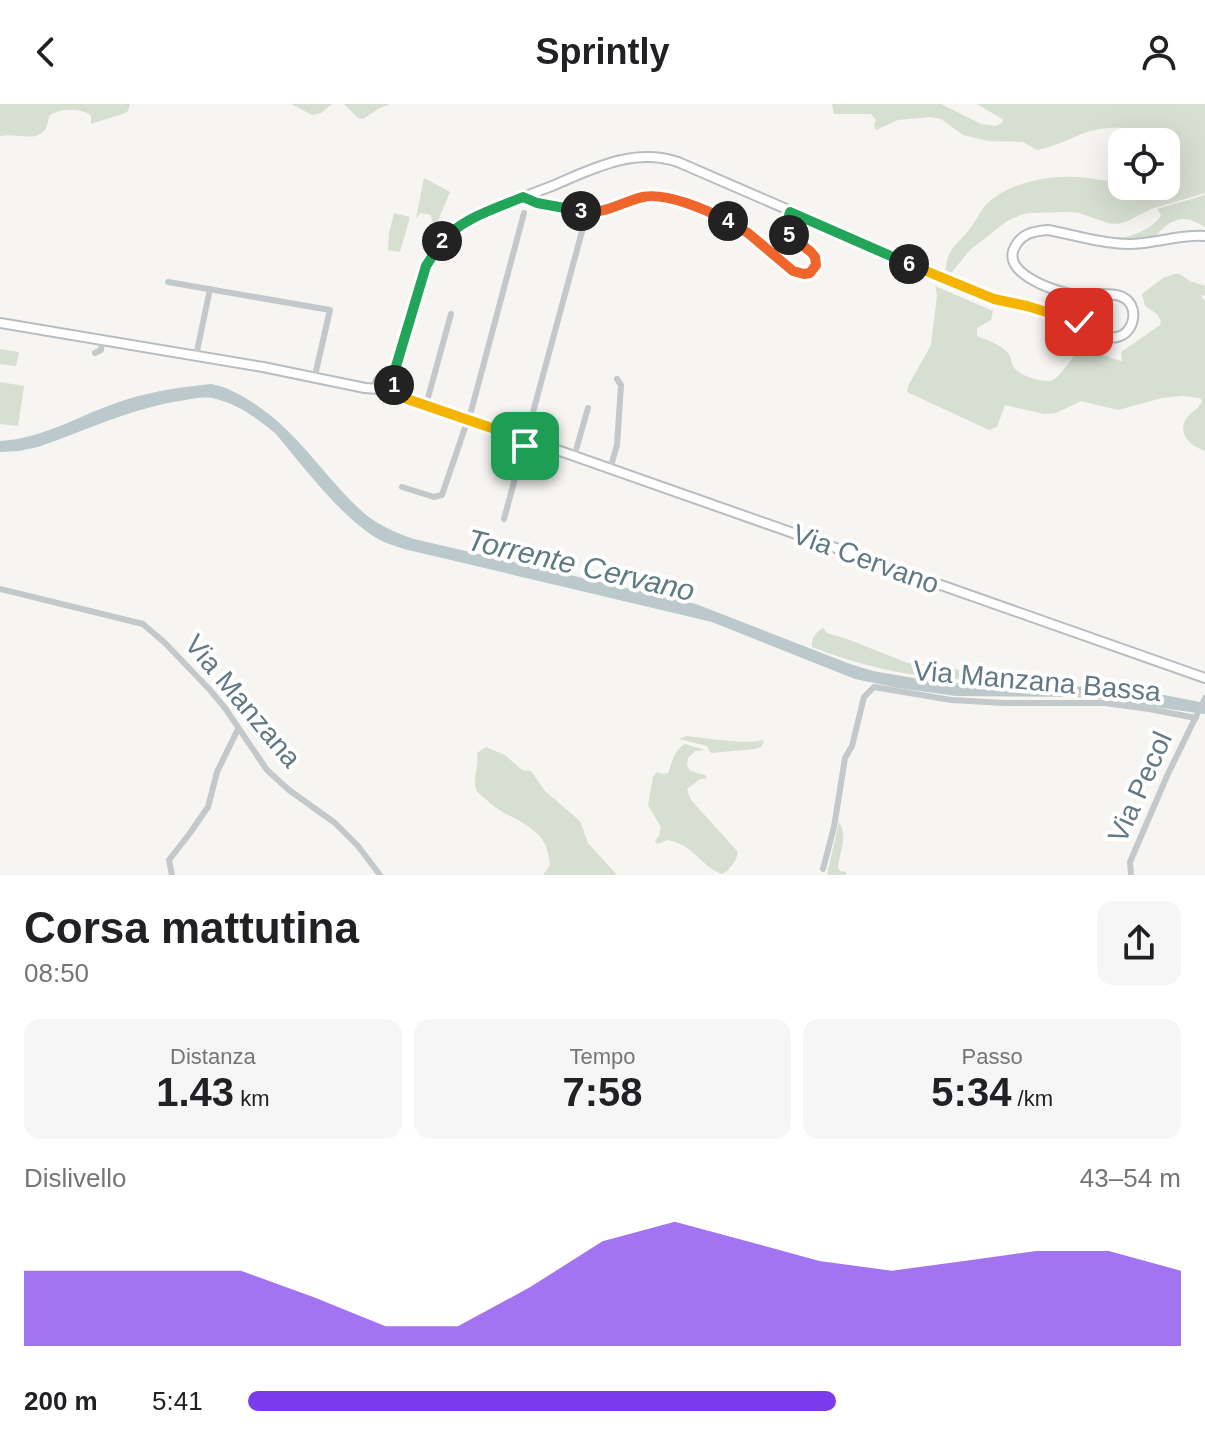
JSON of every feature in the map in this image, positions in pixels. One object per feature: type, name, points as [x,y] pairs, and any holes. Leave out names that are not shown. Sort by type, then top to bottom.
[{"type":"main road","points":[[0,323],[306,374],[358,386],[386,385],[426,266],[452,231],[523,197],[610,163],[636,157],[678,162],[994,299],[1079,322],[1106,337],[1118,337],[1124,333],[1133,318],[1131,304],[1119,295],[1068,293],[1030,279],[1014,265],[1013,249],[1018,242],[1026,235],[1048,230],[1125,244],[1205,236]]},
{"type":"main road","name":"Via Cervano","points":[[386,385],[407,399],[1205,678]]},
{"type":"street","points":[[523,197],[537,203],[589,213],[609,210],[644,197],[662,197],[724,219],[748,233],[793,271],[810,273],[817,262],[811,252],[786,231],[790,212]]},
{"type":"street","points":[[402,487],[434,497],[442,495],[468,419],[524,213]]},
{"type":"street","points":[[504,519],[584,224]]},
{"type":"street","points":[[168,282],[330,310],[316,371]]},
{"type":"street","points":[[196,356],[210,289]]},
{"type":"street","points":[[426,405],[451,314]]},
{"type":"street","points":[[95,353],[101,350],[102,341]]},
{"type":"street","points":[[610,469],[618,440],[621,385],[617,379]]},
{"type":"street","points":[[574,457],[588,408]]},
{"type":"street","name":"Via Manzana","points":[[0,589],[143,624],[154,632],[210,690],[267,770],[335,823],[380,875]]},
{"type":"street","name":"Via Manzana Bassa","points":[[823,869],[834,827],[845,758],[852,746],[864,697],[874,687],[951,700],[1105,703],[1196,718]]},
{"type":"street","name":"Via Pecol","points":[[1131,875],[1130,862],[1205,699]]},
{"type":"street","points":[[172,875],[169,860],[208,807],[217,772],[238,729]]},
{"type":"shaded area","points":[[0,104],[130,104],[125,113],[91,124],[91,115],[81,111],[59,111],[49,116],[47,126],[37,135],[0,136]]},
{"type":"shaded area","points":[[291,104],[332,104],[321,113],[312,115]]},
{"type":"shaded area","points":[[344,104],[390,104],[363,119]]},
{"type":"shaded area","points":[[832,104],[941,104],[981,124],[996,126],[1003,122],[1002,119],[977,104],[1205,104],[1205,193],[1151,209],[1118,224],[1079,213],[1021,215],[1007,221],[970,250],[948,277],[944,276],[950,253],[989,202],[1008,189],[1031,181],[1055,177],[1108,181],[1108,200],[1180,200],[1180,128],[1107,128],[1037,150],[1023,142],[988,141],[963,135],[941,119],[930,117],[898,120],[876,130],[876,120],[871,114],[834,114]]},
{"type":"shaded area","points":[[424,178],[450,192],[437,223],[432,221],[431,215],[421,213],[416,218]]},
{"type":"shaded area","points":[[1205,195],[1205,227],[1182,219],[1167,225],[1154,240],[1115,240],[1153,225],[1161,215],[1157,209]]},
{"type":"shaded area","points":[[394,213],[410,217],[400,252],[388,250]]},
{"type":"shaded area","points":[[1174,274],[1205,286],[1205,295],[1201,296],[1205,301],[1205,451],[1192,444],[1183,431],[1189,415],[1201,404],[1200,398],[1162,398],[1118,410],[1081,401],[1056,413],[1044,414],[1005,405],[997,427],[989,430],[907,392],[931,345],[937,295],[935,286],[993,311],[991,320],[977,328],[977,336],[1007,352],[1020,373],[1049,381],[1056,378],[1083,347],[1122,361],[1121,352],[1160,325],[1157,314],[1145,306],[1142,294],[1163,278]]},
{"type":"shaded area","points":[[0,349],[19,352],[16,366],[0,364]]},
{"type":"shaded area","points":[[0,382],[24,386],[18,426],[0,424]]},
{"type":"shaded area","points":[[211,384],[236,393],[267,413],[297,440],[365,514],[388,529],[414,539],[696,604],[873,671],[957,683],[1128,688],[1205,703],[1205,714],[1083,697],[956,696],[898,688],[855,679],[712,622],[404,549],[380,540],[352,519],[275,433],[255,417],[212,398],[167,403],[38,447],[0,452],[0,441],[48,431],[109,405],[146,394]]},
{"type":"shaded area","points":[[823,628],[827,633],[908,663],[946,666],[981,677],[981,680],[937,678],[895,671],[833,655],[812,647],[814,636]]},
{"type":"shaded area","points":[[686,736],[764,742],[755,749],[711,753],[707,746],[679,739]]},
{"type":"shaded area","points":[[685,744],[705,750],[695,751],[688,758],[690,771],[707,778],[700,779],[687,789],[691,800],[738,852],[732,865],[722,874],[684,846],[667,840],[658,844],[655,840],[661,827],[648,805],[653,777],[657,772],[668,773],[676,753]]},
{"type":"shaded area","points":[[486,747],[505,755],[522,770],[531,771],[545,791],[580,821],[588,843],[617,875],[543,875],[550,865],[541,838],[477,791],[477,753]]},
{"type":"shaded area","points":[[839,822],[843,839],[838,867],[846,875],[827,875]]},
{"type":"route","points":[[525,446],[527,440],[407,399],[395,391],[393,381],[422,277],[433,253],[447,235],[466,222],[523,197],[537,203],[589,213],[609,210],[644,197],[662,197],[696,207],[737,225],[793,271],[810,273],[817,262],[811,252],[786,231],[790,212],[994,299],[1079,322]]},
{"type":"water label","name":"Torrente Cervano","points":[[581,565]]}]
